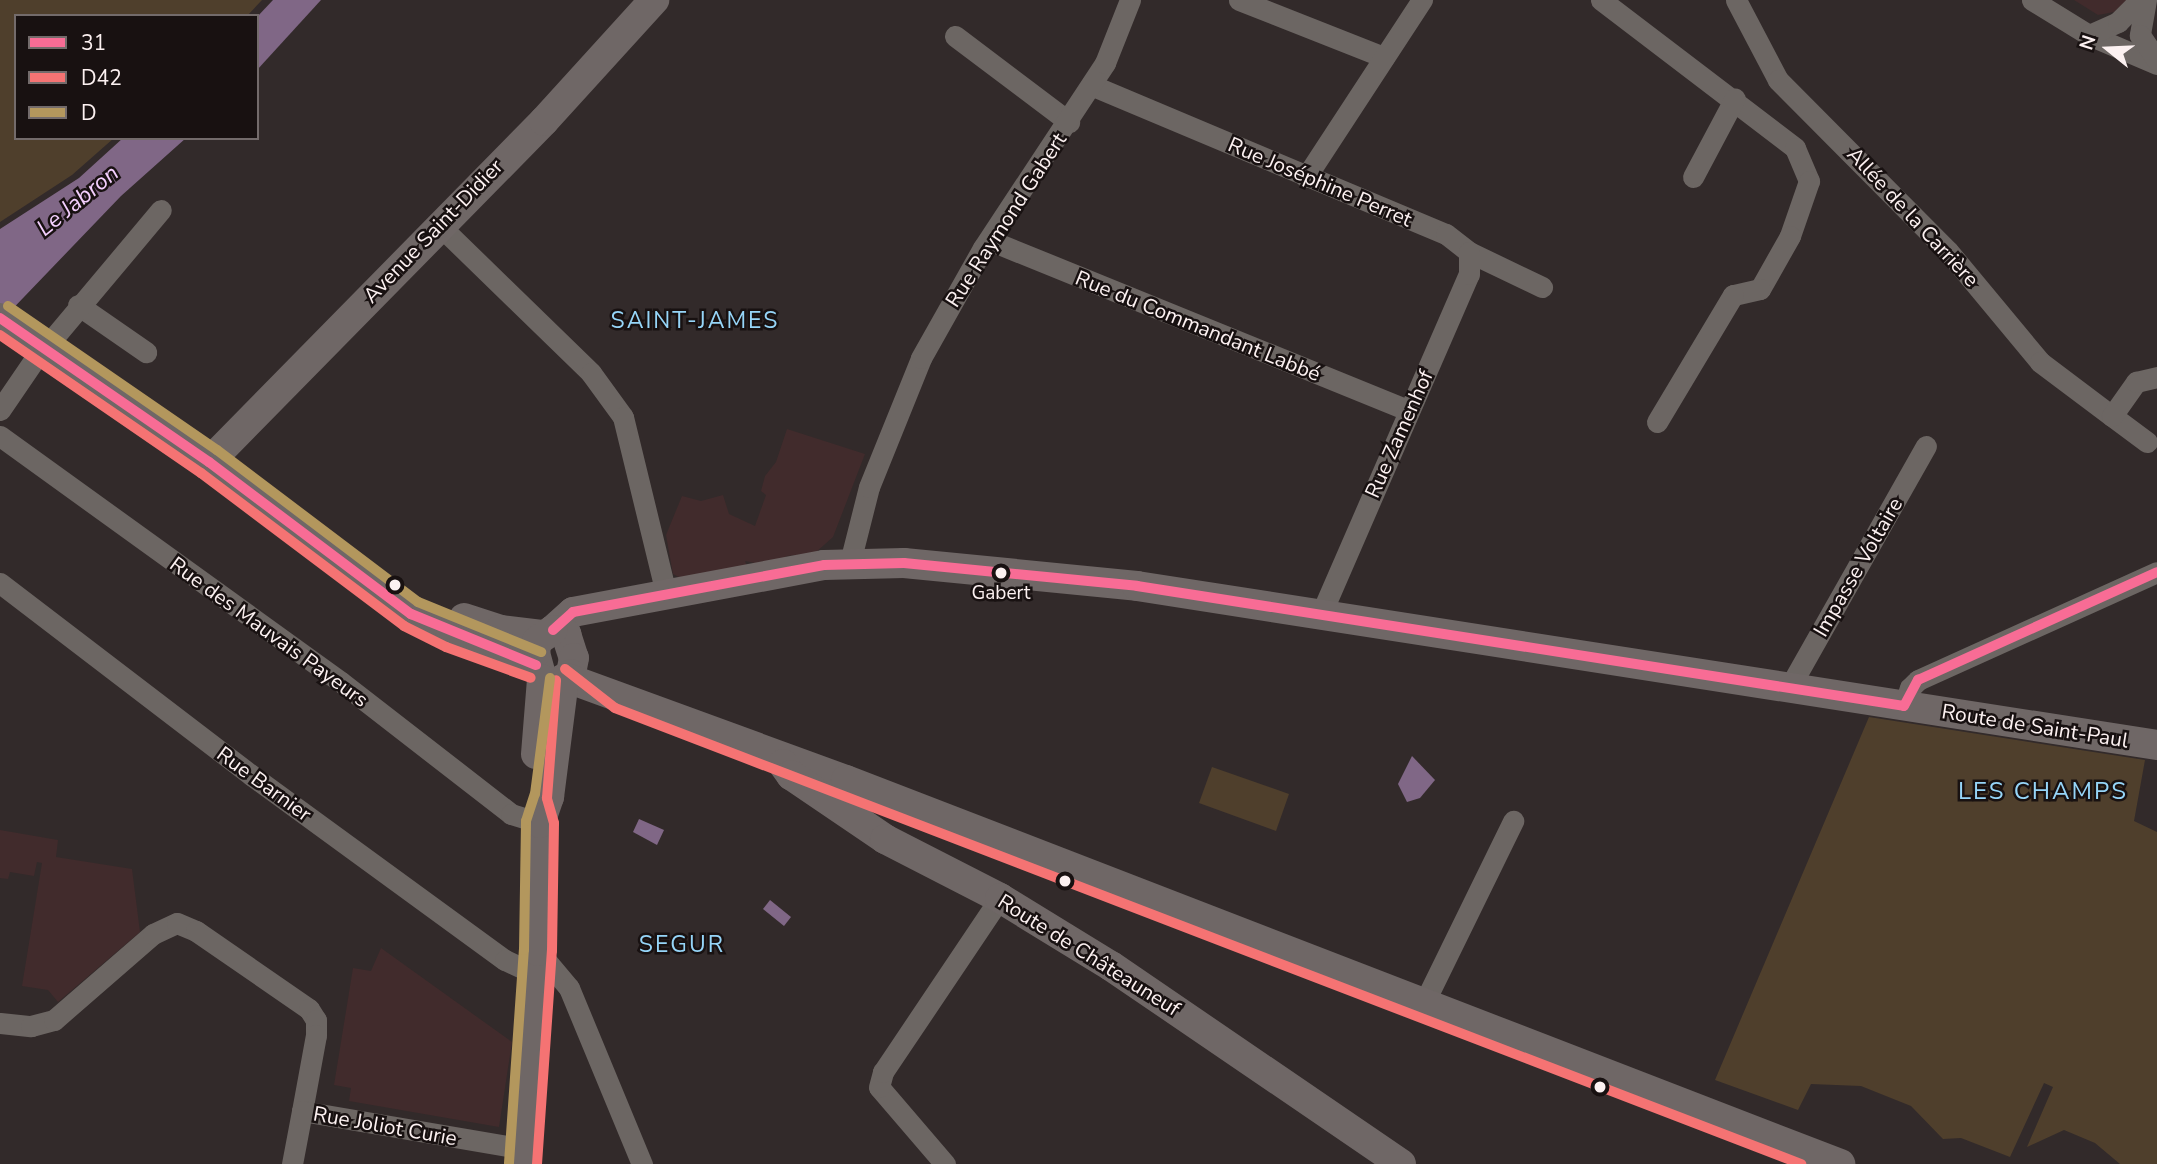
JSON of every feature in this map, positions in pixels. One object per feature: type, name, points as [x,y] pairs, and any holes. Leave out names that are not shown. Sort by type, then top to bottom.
[{"type":"street","points":[[1239,0],[1384,57]]},
{"type":"street","points":[[1306,177],[1422,0]]},
{"type":"street","points":[[1601,0],[1735,98],[1796,148],[1809,181],[1790,236],[1760,289],[1733,295],[1657,422]]},
{"type":"street","name":"Allée de la Carrière","points":[[1736,0],[1777,80],[1948,251],[2040,362],[2112,416],[2154,440]]},
{"type":"street","points":[[2032,0],[2089,35],[2157,62]]},
{"type":"street","points":[[2089,35],[2118,22],[2140,0]]},
{"type":"street","points":[[2146,0],[2140,35],[2157,62]]},
{"type":"street","name":"Avenue Saint-Didier","points":[[209,462],[544,121],[650,1]]},
{"type":"street","name":"Rue Raymond Gabert","points":[[850,562],[869,487],[921,358],[989,240],[1091,85],[1124,4]]},
{"type":"street","points":[[955,36],[1069,122]]},
{"type":"street","name":"Rue Joséphine Perret","points":[[1091,85],[1446,234],[1469,252],[1542,287]]},
{"type":"street","points":[[1693,177],[1735,98]]},
{"type":"street","points":[[0,410],[27,336],[78,305],[160,210]]},
{"type":"street","points":[[439,225],[592,373],[623,417],[667,597]]},
{"type":"street","name":"Rue du Commandant Labbé","points":[[989,240],[1408,410]]},
{"type":"street","name":"Rue Zamenhof","points":[[1321,614],[1469,274],[1469,252]]},
{"type":"street","points":[[78,305],[146,352]]},
{"type":"street","points":[[27,336],[209,462],[325,547],[368,563],[466,619],[500,630],[621,695],[1840,1164]]},
{"type":"street","points":[[2112,416],[2136,382],[2157,377]]},
{"type":"street","name":"Rue des Mauvais Payeurs","points":[[0,436],[341,682],[512,814],[540,823]]},
{"type":"street","name":"Impasse Voltaire","points":[[1789,688],[1926,446]]},
{"type":"street","name":"Route de Saint-Paul","points":[[556,658],[573,612],[584,613],[850,562],[904,563],[1137,586],[2157,745]]},
{"type":"street","points":[[1904,706],[1910,688],[1918,680],[2157,572]]},
{"type":"street","name":"Rue Barnier","points":[[0,583],[274,792],[505,960],[537,963]]},
{"type":"street","points":[[524,1156],[537,963],[540,823],[549,797],[556,658]]},
{"type":"street","name":"Route de Châteauneuf","points":[[776,754],[790,775],[885,839],[1000,898],[1111,966],[1401,1164]]},
{"type":"street","points":[[1424,1003],[1513,821]]},
{"type":"street","points":[[945,1164],[879,1087],[883,1072],[1000,898]]},
{"type":"street","name":"Rue Joliot Curie","points":[[0,1023],[31,1026],[54,1020],[153,934],[177,923],[196,931],[309,1009],[316,1020],[316,1035],[302,1111],[524,1156]]},
{"type":"street","points":[[537,963],[569,988],[642,1164]]},
{"type":"street","points":[[292,1164],[302,1111]]},
{"type":"shaded area","points":[[0,0],[262,0],[249,14],[14,14],[14,140],[112,140],[72,175],[0,222]]},
{"type":"shaded area","points":[[2074,0],[2127,0],[2114,12],[2098,15]]},
{"type":"shaded area","points":[[787,429],[865,454],[833,537],[815,553],[787,556],[771,566],[745,561],[748,569],[686,581],[673,574],[666,535],[682,496],[701,501],[723,495],[729,514],[755,526],[766,495],[761,491],[765,476],[776,462]]},
{"type":"shaded area","points":[[1869,717],[2145,760],[2134,821],[2157,832],[2157,1164],[2120,1164],[2095,1143],[2064,1130],[2027,1147],[2053,1087],[2044,1083],[2010,1157],[1961,1138],[1943,1139],[1911,1106],[1861,1086],[1811,1084],[1798,1110],[1715,1080]]},
{"type":"shaded area","points":[[1212,767],[1289,794],[1276,831],[1199,803]]},
{"type":"shaded area","points":[[0,830],[58,840],[56,857],[132,869],[140,932],[58,1002],[48,990],[22,986],[42,863],[37,862],[34,876],[10,872],[8,879],[0,878]]},
{"type":"shaded area","points":[[381,948],[512,1042],[499,1127],[349,1101],[351,1088],[334,1085],[353,968],[371,971]]},
{"type":"water","points":[[273,0],[321,0],[259,68],[259,15]]},
{"type":"water","name":"Le Jabron","points":[[121,140],[184,140],[121,196],[0,322],[0,229],[79,178]]},
{"type":"water","points":[[1412,756],[1435,780],[1420,798],[1407,802],[1398,784]]},
{"type":"water","points":[[639,819],[664,830],[657,845],[633,832]]},
{"type":"water","points":[[770,900],[791,917],[784,926],[763,909]]},
{"type":"transit line","name":"D","points":[[8,306],[217,450],[418,602],[541,652]]},
{"type":"transit line","name":"31","points":[[0,318],[209,462],[411,614],[536,665]]},
{"type":"transit line","name":"D42","points":[[0,335],[201,473],[404,626],[446,647],[531,678]]},
{"type":"transit line","name":"31","points":[[553,630],[573,612],[824,565],[904,563],[1137,586],[1904,706]]},
{"type":"transit line","name":"31","points":[[1904,706],[1918,680],[2157,572]]},
{"type":"transit line","name":"D42","points":[[565,669],[615,708],[1801,1164]]},
{"type":"transit line","name":"D","points":[[509,1163],[524,950],[526,821],[535,794],[550,678]]},
{"type":"transit line","name":"D42","points":[[537,1164],[552,951],[554,823],[547,798],[556,680]]},
{"type":"place","name":"Gabert","points":[[1001,573]]},
{"type":"district","name":"SAINT-JAMES","points":[[695,321]]},
{"type":"district","name":"LES CHAMPS","points":[[2043,792]]},
{"type":"district","name":"SEGUR","points":[[682,945]]}]
